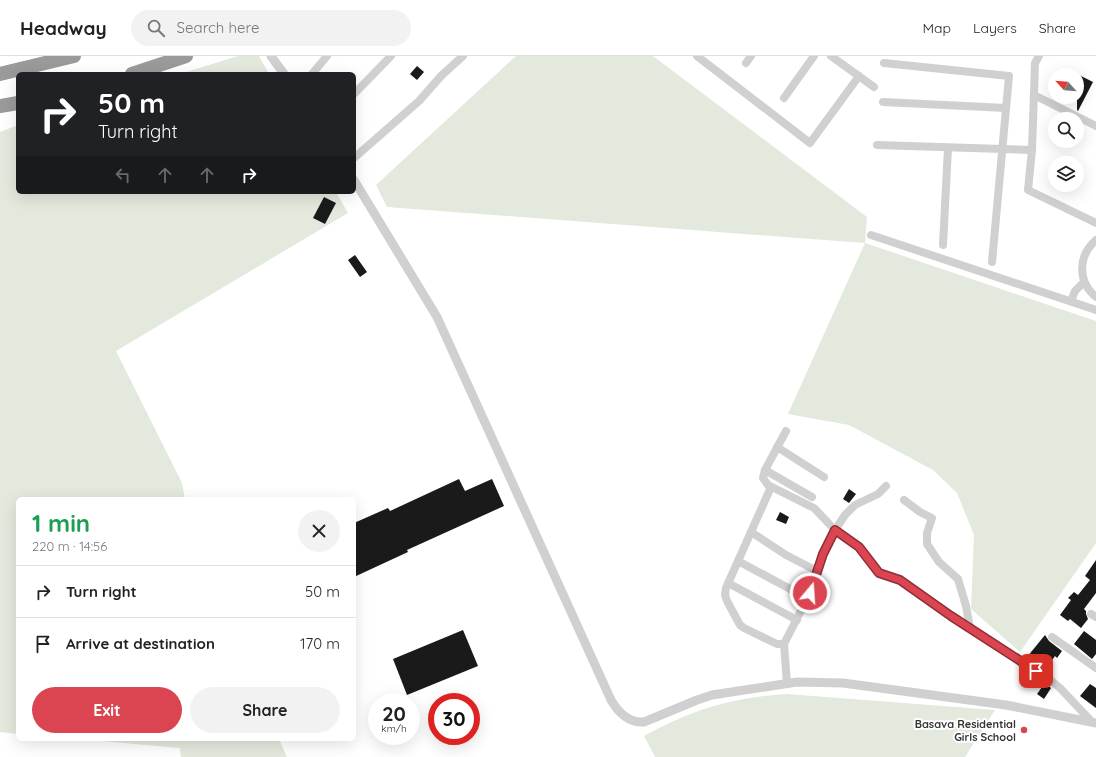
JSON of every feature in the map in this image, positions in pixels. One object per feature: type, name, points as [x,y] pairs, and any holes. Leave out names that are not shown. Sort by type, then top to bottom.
[{"type":"highway","points":[[0,74],[74,56]]},
{"type":"highway","points":[[138,72],[186,56]]},
{"type":"street","points":[[271,56],[283,72]]},
{"type":"street","points":[[314,72],[327,56]]},
{"type":"street","points":[[356,92],[391,56]]},
{"type":"street","points":[[356,156],[419,101],[442,75],[463,56]]},
{"type":"street","points":[[697,56],[810,143],[859,76]]},
{"type":"street","points":[[784,98],[814,56]]},
{"type":"street","points":[[831,56],[874,87]]},
{"type":"street","points":[[1039,56],[1035,63],[1032,150],[1028,190],[1096,223]]},
{"type":"street","points":[[884,63],[1009,76],[992,262]]},
{"type":"street","points":[[1034,95],[1096,126]]},
{"type":"street","points":[[883,102],[1006,108]]},
{"type":"street","points":[[877,146],[1032,150]]},
{"type":"street","points":[[943,244],[948,148]]},
{"type":"street","points":[[356,183],[437,318],[609,695],[616,708],[632,720],[644,722],[708,696],[809,682],[843,683],[1006,705],[1094,722]]},
{"type":"street","points":[[871,235],[1096,310]]},
{"type":"street","points":[[1096,240],[1090,245],[1083,258],[1082,272],[1084,282],[1096,297]]},
{"type":"street","points":[[1071,301],[1075,291],[1084,282]]},
{"type":"street","points":[[786,431],[765,470],[765,482],[771,487],[814,508],[835,530],[859,547],[879,573],[900,580],[951,616],[1049,679],[1094,722]]},
{"type":"street","points":[[777,447],[824,477]]},
{"type":"street","points":[[765,470],[812,497]]},
{"type":"street","points":[[787,684],[784,644],[807,598],[823,554],[835,530],[845,515],[855,505],[878,494],[886,486]]},
{"type":"street","points":[[771,487],[728,583],[726,595],[735,617],[744,628],[777,644],[784,644]]},
{"type":"street","points":[[904,500],[920,512],[932,518],[927,533],[927,544],[939,562],[958,579],[966,606],[970,628]]},
{"type":"street","points":[[751,532],[786,555],[817,571]]},
{"type":"street","points":[[738,561],[807,598]]},
{"type":"street","points":[[728,583],[797,620]]},
{"type":"street","points":[[1052,637],[1096,668]]},
{"type":"shaded area","points":[[238,56],[259,56],[268,72],[186,72]]},
{"type":"shaded area","points":[[516,56],[653,56],[867,217],[865,243],[387,207],[376,185]]},
{"type":"shaded area","points":[[16,126],[16,194],[337,194],[348,213],[116,351],[182,483],[185,497],[16,497],[16,734],[0,732],[0,132]]},
{"type":"shaded area","points":[[865,243],[1096,321],[1096,543],[1020,652],[971,609],[974,535],[957,493],[933,470],[849,425],[788,414]]},
{"type":"shaded area","points":[[787,694],[995,710],[965,757],[655,757],[644,736],[678,719],[713,706],[749,698]]},
{"type":"shaded area","points":[[101,741],[280,741],[287,757],[181,757],[180,748]]},
{"type":"building","points":[[417,66],[424,72],[417,80],[410,74]]},
{"type":"building","points":[[1084,78],[1093,82],[1084,99]]},
{"type":"building","points":[[1077,104],[1082,104],[1078,111]]},
{"type":"building","points":[[324,197],[336,203],[325,224],[313,218]]},
{"type":"building","points":[[355,255],[367,272],[360,277],[348,260]]},
{"type":"building","points":[[459,479],[465,491],[492,479],[504,506],[407,550],[408,552],[356,576],[356,522],[388,508],[390,511]]},
{"type":"building","points":[[849,489],[856,494],[849,503],[843,499]]},
{"type":"building","points":[[780,512],[789,517],[786,524],[776,520]]},
{"type":"building","points":[[1096,560],[1096,593],[1084,609],[1088,619],[1081,628],[1070,619],[1068,621],[1060,615],[1071,600],[1068,598],[1074,592],[1078,595],[1090,580],[1085,576]]},
{"type":"building","points":[[463,630],[478,666],[412,693],[406,693],[393,659]]},
{"type":"building","points":[[1084,631],[1096,640],[1096,654],[1092,659],[1074,644]]},
{"type":"building","points":[[1045,635],[1049,641],[1062,651],[1057,658],[1055,656],[1045,670],[1027,657]]},
{"type":"building","points":[[1045,683],[1051,688],[1044,699],[1037,694]]},
{"type":"building","points":[[1090,684],[1096,688],[1096,708],[1080,696]]},
{"type":"place","name":"Basava Residential Girls School","points":[[1024,730]]},
{"type":"route","points":[[810,593],[823,554],[835,530],[859,547],[879,573],[907,584],[951,616],[1036,671]]}]
